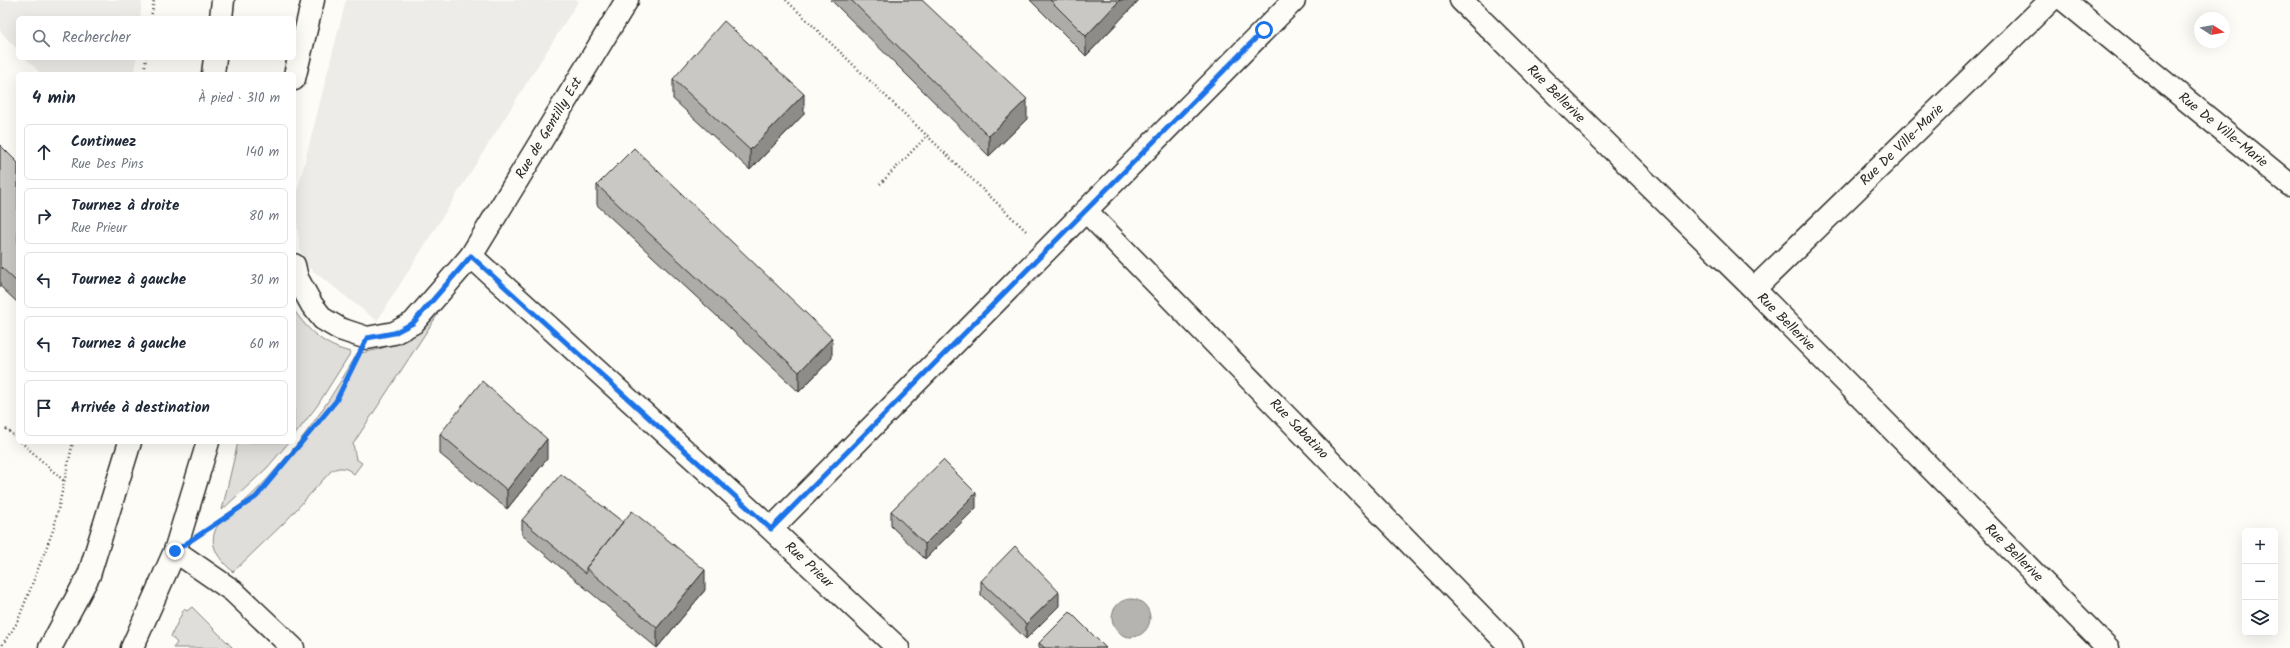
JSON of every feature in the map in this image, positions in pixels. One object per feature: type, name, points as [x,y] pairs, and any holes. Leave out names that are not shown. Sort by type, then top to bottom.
[{"type":"street","points":[[221,16],[223,0]]},
{"type":"street","points":[[296,72],[313,0]]},
{"type":"street","name":"Rue de Gentilly Est","points":[[367,338],[394,333],[413,323],[471,256],[627,0]]},
{"type":"street","points":[[771,529],[1294,0]]},
{"type":"street","name":"Rue Bellerive","points":[[1461,0],[1754,289],[2108,648]]},
{"type":"street","name":"Rue De Ville-Marie","points":[[1754,289],[2051,0]]},
{"type":"street","name":"Rue De Ville-Marie","points":[[2064,0],[2290,185]]},
{"type":"street","points":[[213,72],[215,60]]},
{"type":"street","name":"Rue Sabatino","points":[[1086,211],[1512,648]]},
{"type":"street","name":"Rue Prieur","points":[[471,256],[771,529],[898,648]]},
{"type":"street","points":[[296,274],[312,305],[323,319],[340,329],[367,338]]},
{"type":"street","points":[[50,648],[89,575],[129,444]]},
{"type":"street","points":[[132,648],[175,551],[207,444]]},
{"type":"street","points":[[175,551],[233,591],[293,648]]},
{"type":"path","points":[[151,16],[154,0]]},
{"type":"path","points":[[786,0],[1046,250]]},
{"type":"path","points":[[144,72],[146,60]]},
{"type":"path","points":[[880,184],[928,135]]},
{"type":"path","points":[[213,526],[256,497],[336,401],[367,338]]},
{"type":"path","points":[[6,429],[16,437]]},
{"type":"path","points":[[23,444],[64,481]]},
{"type":"path","points":[[0,648],[17,623],[51,535],[73,444]]},
{"type":"shaded area","points":[[0,0],[142,0],[140,16],[16,16],[16,48],[0,31]]},
{"type":"shaded area","points":[[346,0],[579,0],[377,321],[302,262],[296,218],[296,196]]},
{"type":"shaded area","points":[[28,60],[136,60],[134,72],[39,72]]},
{"type":"shaded area","points":[[429,308],[438,314],[353,444],[356,459],[362,463],[354,474],[343,468],[337,468],[331,471],[286,521],[233,572],[223,562],[214,545],[213,539],[220,522],[243,503],[289,455],[320,413],[358,353],[382,348],[399,339]]},
{"type":"shaded area","points":[[296,313],[318,337],[333,346],[351,352],[317,406],[296,433]]},
{"type":"shaded area","points":[[238,444],[287,444],[267,468],[222,510]]},
{"type":"shaded area","points":[[1127,599],[1135,599],[1147,608],[1150,618],[1147,628],[1141,634],[1135,637],[1127,637],[1115,628],[1112,622],[1112,614],[1121,602]]},
{"type":"shaded area","points":[[192,607],[233,648],[173,648],[177,643],[171,636],[184,609],[187,611]]},
{"type":"building","points":[[851,0],[922,0],[1027,99],[989,136]]},
{"type":"building","points":[[1050,0],[1120,0],[1086,36]]},
{"type":"building","points":[[724,21],[804,94],[750,150],[673,79]]},
{"type":"building","points":[[0,145],[16,161],[16,281],[0,266]]},
{"type":"building","points":[[634,148],[832,338],[799,372],[597,185]]},
{"type":"building","points":[[482,381],[547,439],[507,490],[440,434]]},
{"type":"building","points":[[943,460],[976,493],[925,544],[891,511]]},
{"type":"building","points":[[561,474],[623,522],[586,568],[586,574],[522,520]]},
{"type":"building","points":[[632,511],[705,570],[657,628],[586,568]]},
{"type":"building","points":[[1015,546],[1059,592],[1026,624],[981,581]]},
{"type":"building","points":[[1070,612],[1106,648],[1045,648],[1039,643]]},
{"type":"route","points":[[175,551],[256,497],[336,401],[367,338],[394,333],[413,323],[471,256],[771,529],[1264,30]]}]
